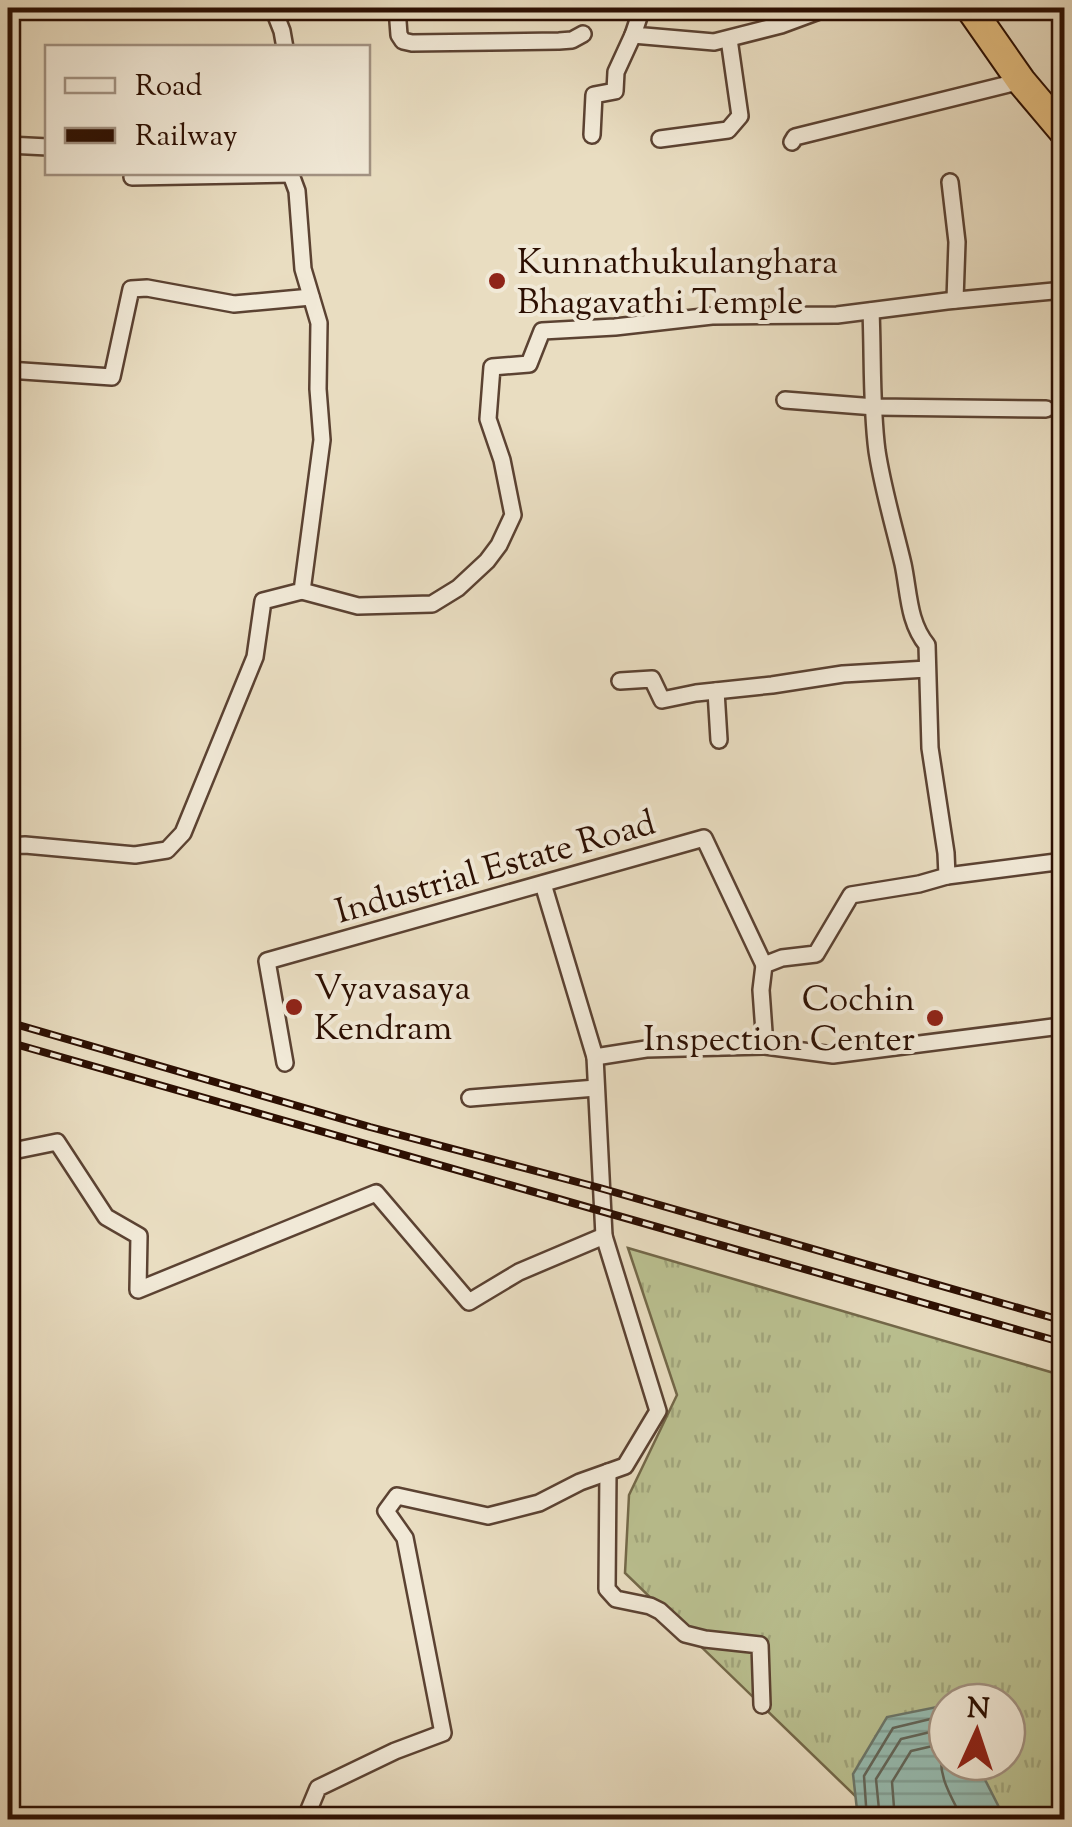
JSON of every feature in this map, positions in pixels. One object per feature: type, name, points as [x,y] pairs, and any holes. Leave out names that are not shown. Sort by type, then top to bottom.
[{"type":"highway","points":[[970,8],[1064,132]]},
{"type":"street","points":[[273,8],[284,45]]},
{"type":"street","points":[[397,8],[399,35],[403,41],[412,43],[560,41],[582,34]]},
{"type":"street","points":[[592,135],[594,95],[615,91],[616,72],[642,8]]},
{"type":"street","points":[[632,35],[714,42],[781,25],[827,8]]},
{"type":"street","points":[[660,139],[728,130],[740,116],[729,38]]},
{"type":"street","points":[[792,142],[795,137],[1022,81]]},
{"type":"street","points":[[8,144],[45,147]]},
{"type":"street","points":[[132,177],[211,175]]},
{"type":"street","points":[[291,175],[297,192],[303,269],[319,323],[322,440],[302,591]]},
{"type":"street","points":[[950,182],[957,242],[955,300]]},
{"type":"street","points":[[8,370],[112,377],[131,288],[234,304],[312,297]]},
{"type":"street","points":[[8,846],[135,855],[168,850],[183,833],[254,657],[264,601],[302,591],[358,606],[432,604],[458,588],[499,544],[513,515],[502,460],[488,419],[492,367],[529,364],[542,332],[712,316],[837,316],[1064,290]]},
{"type":"street","points":[[871,311],[877,446],[884,496],[912,616],[926,645],[930,748],[947,876]]},
{"type":"street","points":[[785,400],[874,408],[1046,409]]},
{"type":"street","points":[[620,681],[652,679],[662,700],[843,674],[927,670]]},
{"type":"street","points":[[716,691],[719,740]]},
{"type":"street","name":"Industrial Estate Road","points":[[285,1063],[267,962],[704,838],[764,965]]},
{"type":"street","points":[[766,1046],[760,990],[764,965],[782,958],[816,954],[852,895],[947,876],[1063,861]]},
{"type":"street","points":[[310,1820],[308,1812],[318,1788],[395,1751],[444,1733],[405,1538],[386,1511],[397,1496],[488,1516],[539,1503],[624,1466],[658,1411],[604,1236],[595,1057],[543,884]]},
{"type":"street","points":[[595,1057],[646,1049],[766,1046],[834,1055],[1064,1023]]},
{"type":"street","points":[[470,1098],[596,1088]]},
{"type":"street","points":[[8,1152],[58,1142],[106,1217],[139,1236],[138,1290],[376,1193],[469,1302],[519,1272],[604,1236]]},
{"type":"street","points":[[608,1472],[608,1588],[616,1599],[660,1611],[685,1634],[760,1644],[762,1705]]},
{"type":"green space","points":[[628,1248],[1064,1376],[1064,1819],[879,1819],[625,1573],[629,1495],[677,1395]]},
{"type":"water","points":[[927,1709],[927,1782],[986,1782],[1005,1819],[858,1819],[853,1774],[887,1717]]},
{"type":"railway","points":[[8,1022],[1064,1321]]},
{"type":"railway","points":[[8,1042],[1064,1343]]},
{"type":"place","name":"Kunnathukulanghara Bhagavathi Temple","points":[[497,281]]},
{"type":"place","name":"Vyavasaya Kendram","points":[[294,1007]]},
{"type":"place","name":"Cochin Inspection Center","points":[[935,1018]]}]
